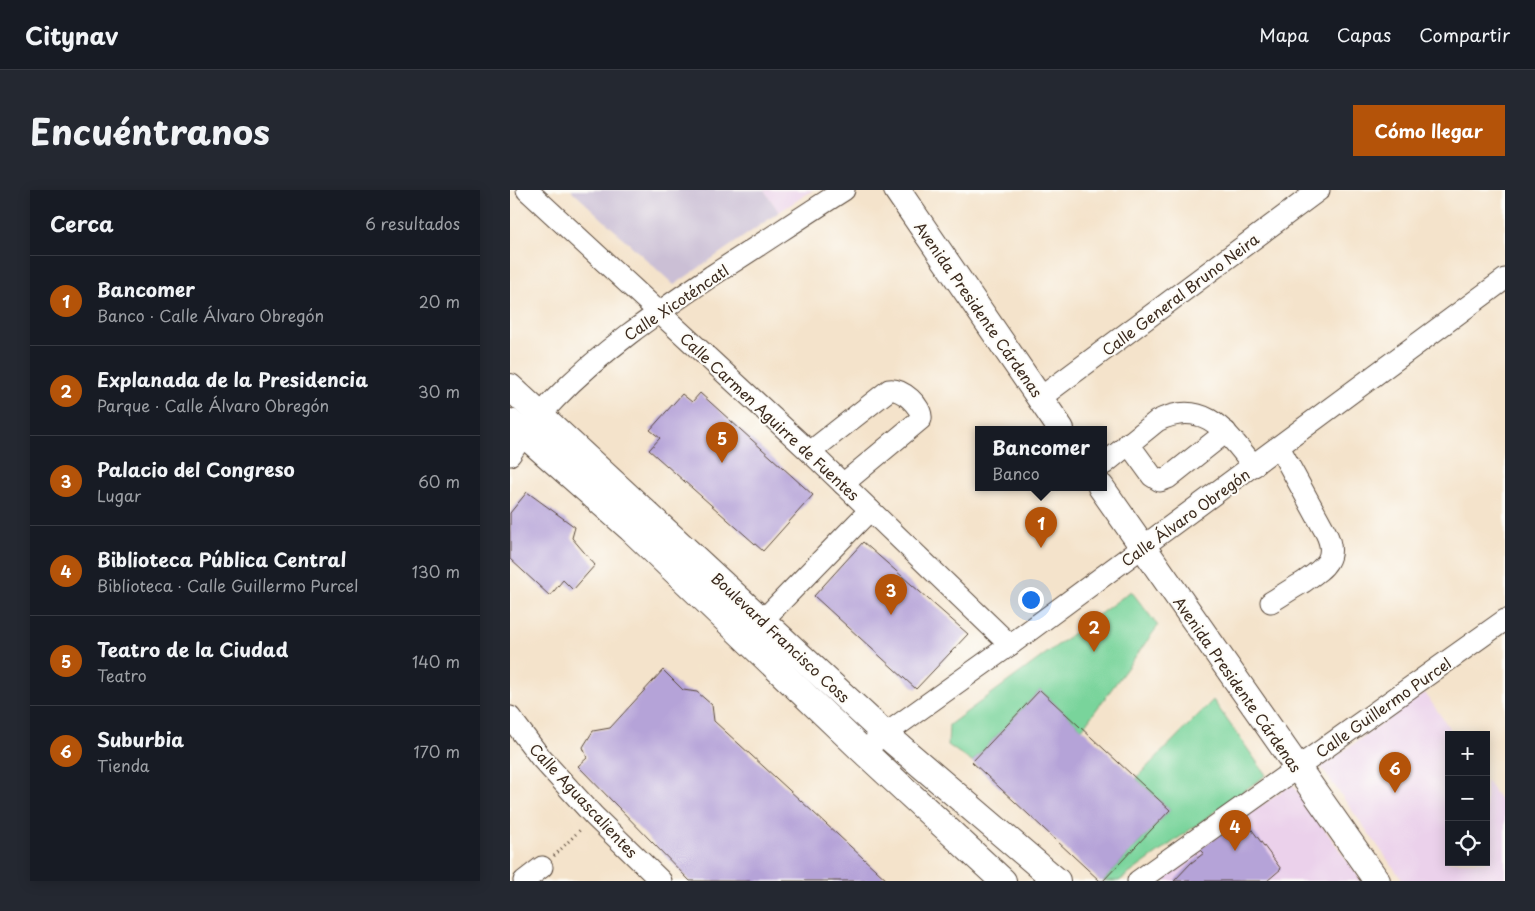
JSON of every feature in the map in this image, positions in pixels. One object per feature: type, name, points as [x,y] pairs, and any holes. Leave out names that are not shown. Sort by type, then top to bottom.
[{"type":"main road","name":"Avenida Presidente Cárdenas","points":[[897,190],[1059,426]]},
{"type":"main road","name":"Boulevard Francisco Coss","points":[[510,387],[541,414],[638,520],[862,750],[1004,881]]},
{"type":"main road","name":"Boulevard Francisco Coss","points":[[514,437],[638,520],[763,620],[886,734],[1057,881]]},
{"type":"main road","name":"Avenida Presidente Cárdenas","points":[[1103,491],[1377,881]]},
{"type":"street","name":"Calle Carmen Aguirre de Fuentes","points":[[527,190],[810,452],[1010,645]]},
{"type":"street","name":"Calle Xicoténcatl","points":[[514,437],[541,414],[579,374],[611,346],[659,311],[844,190]]},
{"type":"street","name":"Calle General Bruno Neira","points":[[1040,398],[1319,190]]},
{"type":"street","name":"Calle Álvaro Obregón","points":[[862,750],[1010,645],[1505,279]]},
{"type":"street","points":[[810,452],[889,390],[895,388],[905,394],[920,411],[921,419],[843,484]]},
{"type":"street","points":[[1107,461],[1157,421],[1177,414],[1188,413],[1206,417],[1217,424],[1254,466]]},
{"type":"street","points":[[1128,443],[1152,476],[1160,481],[1168,478],[1226,432]]},
{"type":"street","points":[[1271,602],[1321,570],[1328,563],[1331,553],[1331,542],[1279,447]]},
{"type":"street","points":[[763,620],[870,510]]},
{"type":"street","name":"Calle Guillermo Purcel","points":[[1138,881],[1505,620]]},
{"type":"street","name":"Calle Aguascalientes","points":[[510,717],[541,758],[594,816],[661,881]]},
{"type":"street","points":[[524,881],[542,866]]},
{"type":"path","points":[[542,866],[594,816]]},
{"type":"shaded area","points":[[571,190],[764,190],[779,212],[674,285]]},
{"type":"shaded area","points":[[764,190],[813,190],[779,212]]},
{"type":"shaded area","points":[[1425,693],[1451,731],[1445,731],[1445,866],[1490,866],[1490,786],[1505,807],[1505,881],[1403,881],[1321,767]]},
{"type":"shaded area","points":[[1292,784],[1362,881],[1153,881]]},
{"type":"green space","points":[[1131,591],[1158,626],[1082,729],[1040,690],[972,762],[948,745],[949,725]]},
{"type":"green space","points":[[1213,700],[1266,775],[1119,881],[1103,881],[1170,810],[1136,778]]},
{"type":"building","points":[[700,393],[813,495],[763,551],[649,450],[660,438],[650,430],[682,394],[692,402]]},
{"type":"building","points":[[527,492],[575,527],[572,538],[595,565],[573,590],[563,580],[550,596],[510,559],[510,513]]},
{"type":"building","points":[[863,542],[968,634],[916,689],[814,596]]},
{"type":"building","points":[[663,670],[683,690],[697,692],[712,705],[714,721],[888,881],[690,881],[578,766],[587,758],[583,747],[593,731],[610,728]]},
{"type":"building","points":[[1040,690],[1170,810],[1103,881],[1100,881],[972,762]]},
{"type":"building","points":[[1244,819],[1281,869],[1267,881],[1174,881],[1191,863],[1204,853],[1200,849]]},
{"type":"place","name":"Teatro de la Ciudad","points":[[722,463]]},
{"type":"place","name":"Bancomer","points":[[1041,548]]},
{"type":"place","name":"Palacio del Congreso","points":[[891,615]]},
{"type":"place","name":"Explanada de la Presidencia","points":[[1094,652]]},
{"type":"place","name":"Suburbia","points":[[1395,793]]},
{"type":"place","name":"Biblioteca Pública Central","points":[[1235,851]]}]
